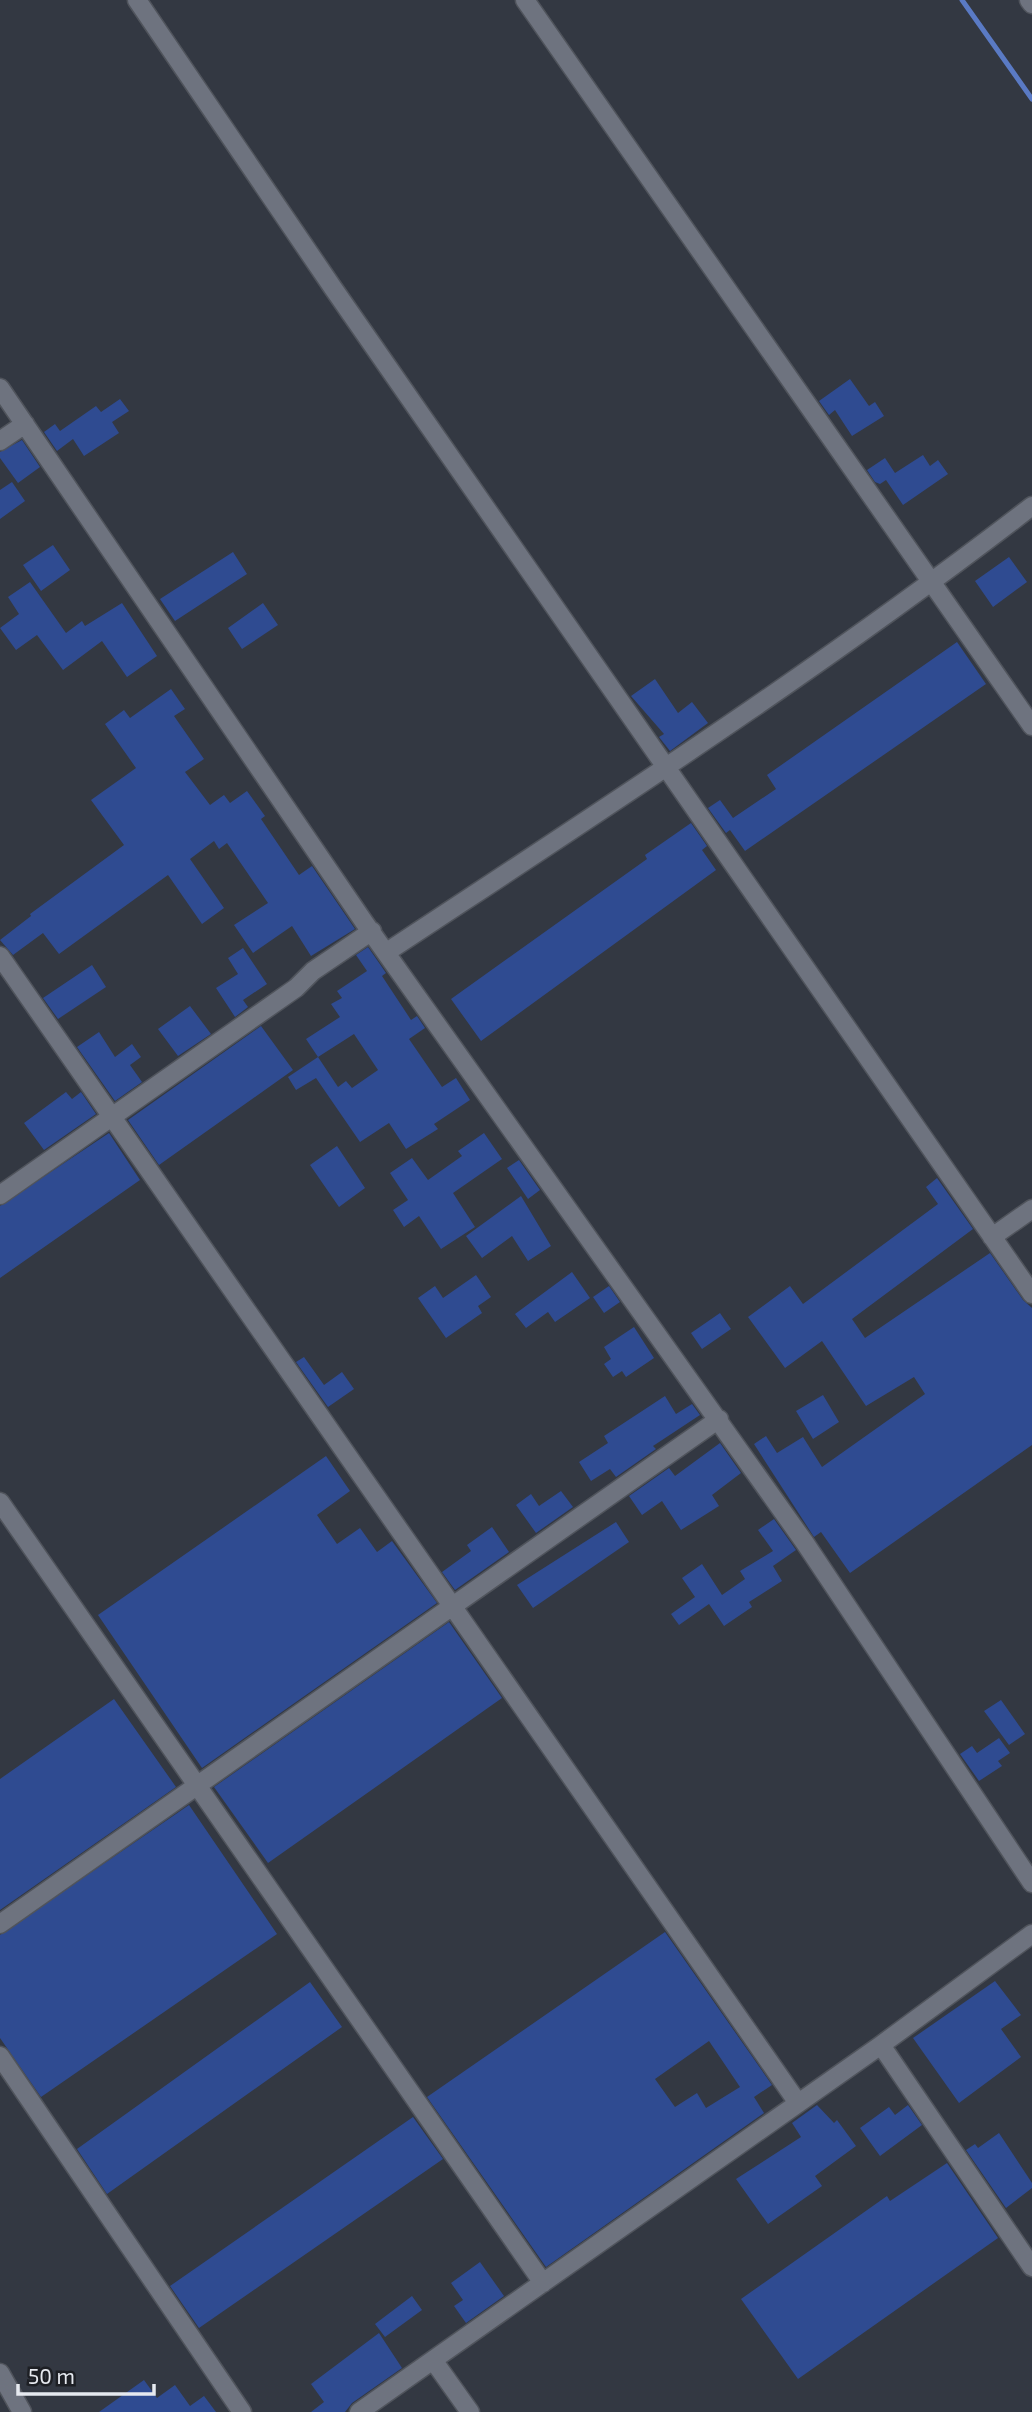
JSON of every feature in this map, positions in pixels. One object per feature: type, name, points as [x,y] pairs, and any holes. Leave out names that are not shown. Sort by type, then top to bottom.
[{"type":"street","points":[[137,0],[333,288],[1032,1294]]},
{"type":"street","points":[[525,0],[1032,726]]},
{"type":"street","points":[[1029,0],[1032,4]]},
{"type":"street","points":[[0,388],[372,931],[719,1419],[1032,1883]]},
{"type":"street","points":[[0,441],[25,424]]},
{"type":"street","points":[[387,952],[667,767],[932,583],[1032,506]]},
{"type":"street","points":[[0,1195],[372,931]]},
{"type":"street","points":[[0,956],[454,1604],[798,2103]]},
{"type":"street","points":[[992,1237],[1032,1209]]},
{"type":"street","points":[[0,1924],[719,1419]]},
{"type":"street","points":[[0,1502],[542,2283]]},
{"type":"street","points":[[359,2412],[881,2045],[1032,1934]]},
{"type":"street","points":[[881,2045],[1032,2267]]},
{"type":"street","points":[[0,2056],[242,2412]]},
{"type":"street","points":[[433,2360],[470,2412]]},
{"type":"street","points":[[0,2373],[22,2412]]},
{"type":"building","points":[[850,379],[869,406],[875,402],[884,416],[852,436],[835,410],[829,415],[819,401]]},
{"type":"building","points":[[120,399],[129,411],[112,422],[119,433],[84,456],[73,439],[57,451],[44,432],[55,424],[60,431],[96,406],[101,412]]},
{"type":"building","points":[[22,440],[40,467],[18,483],[0,458],[0,452]]},
{"type":"building","points":[[923,455],[930,466],[938,460],[948,474],[903,505],[886,480],[880,484],[875,482],[867,470],[885,458],[895,473]]},
{"type":"building","points":[[12,482],[25,501],[0,519],[0,490]]},
{"type":"building","points":[[53,545],[70,570],[41,591],[23,565]]},
{"type":"building","points":[[233,552],[247,574],[175,621],[160,599]]},
{"type":"building","points":[[1009,557],[1027,582],[993,607],[975,581]]},
{"type":"building","points":[[30,582],[66,633],[82,621],[85,626],[122,603],[157,656],[127,677],[102,641],[63,670],[37,635],[16,650],[0,628],[19,614],[8,597]]},
{"type":"building","points":[[263,603],[278,625],[242,649],[228,628]]},
{"type":"building","points":[[957,642],[986,684],[745,851],[730,830],[726,833],[708,808],[720,800],[733,818],[776,789],[767,775]]},
{"type":"building","points":[[655,679],[678,713],[692,702],[708,723],[670,751],[659,737],[664,734],[631,696]]},
{"type":"building","points":[[171,689],[185,709],[174,716],[204,759],[185,772],[210,805],[224,795],[230,803],[247,791],[265,816],[261,819],[299,875],[312,866],[355,929],[311,956],[292,926],[253,953],[234,925],[268,903],[227,843],[219,849],[214,841],[190,859],[224,908],[202,924],[168,875],[59,954],[43,933],[13,955],[0,940],[31,916],[30,914],[124,845],[91,800],[136,768],[105,724],[124,710],[130,718]]},
{"type":"building","points":[[691,823],[707,846],[702,850],[716,870],[481,1041],[451,999],[647,859],[645,855]]},
{"type":"building","points":[[368,947],[386,973],[382,976],[411,1020],[417,1016],[425,1028],[409,1039],[442,1087],[456,1078],[470,1100],[434,1124],[438,1129],[406,1149],[389,1123],[360,1142],[316,1078],[296,1090],[288,1077],[318,1057],[306,1039],[340,1017],[331,1004],[342,998],[337,991],[367,971],[356,955]],"holes":[[[354,1034],[378,1070],[352,1088],[346,1081],[338,1087],[318,1057]]]},
{"type":"building","points":[[243,948],[267,984],[243,1000],[248,1007],[235,1017],[216,988],[238,974],[228,958]]},
{"type":"building","points":[[92,965],[106,987],[58,1019],[43,998]]},
{"type":"building","points":[[190,1006],[211,1034],[178,1056],[158,1029]]},
{"type":"building","points":[[261,1026],[293,1070],[159,1165],[128,1120]]},
{"type":"building","points":[[99,1032],[115,1057],[132,1044],[141,1057],[130,1065],[142,1082],[115,1101],[77,1047]]},
{"type":"building","points":[[66,1092],[72,1099],[81,1092],[96,1114],[44,1150],[24,1123]]},
{"type":"building","points":[[109,1133],[140,1180],[0,1278],[0,1206]]},
{"type":"building","points":[[484,1133],[502,1159],[453,1193],[475,1227],[441,1249],[419,1216],[404,1227],[393,1210],[408,1200],[390,1173],[412,1158],[428,1180],[462,1156],[458,1151]]},
{"type":"building","points":[[337,1146],[365,1188],[339,1207],[310,1165]]},
{"type":"building","points":[[519,1160],[540,1190],[528,1199],[507,1168]]},
{"type":"building","points":[[937,1178],[973,1229],[852,1319],[865,1338],[990,1253],[1023,1300],[1032,1308],[1032,1445],[850,1573],[821,1532],[814,1537],[754,1444],[766,1436],[777,1453],[803,1437],[822,1467],[925,1394],[914,1377],[866,1406],[822,1341],[785,1368],[748,1317],[790,1286],[803,1304],[938,1204],[926,1187]]},
{"type":"building","points":[[521,1196],[551,1246],[528,1261],[512,1236],[482,1258],[466,1236]]},
{"type":"building","points":[[572,1272],[590,1298],[555,1322],[548,1312],[526,1328],[515,1314]]},
{"type":"building","points":[[476,1275],[491,1297],[478,1306],[482,1313],[446,1338],[418,1298],[435,1286],[443,1298]]},
{"type":"building","points":[[609,1286],[620,1302],[604,1313],[593,1297]]},
{"type":"building","points":[[720,1313],[731,1329],[702,1349],[691,1333]]},
{"type":"building","points":[[634,1327],[654,1358],[626,1377],[622,1371],[613,1377],[604,1364],[611,1359],[604,1347]]},
{"type":"building","points":[[304,1357],[324,1385],[342,1372],[354,1389],[328,1407],[296,1362]]},
{"type":"building","points":[[823,1395],[839,1422],[813,1439],[796,1411]]},
{"type":"building","points":[[665,1396],[676,1414],[692,1404],[700,1415],[653,1446],[656,1449],[616,1477],[610,1469],[591,1481],[579,1462],[608,1443],[604,1436]]},
{"type":"building","points":[[720,1443],[741,1473],[712,1495],[719,1506],[681,1530],[662,1501],[642,1515],[629,1496],[669,1468],[675,1476]]},
{"type":"building","points":[[326,1456],[350,1491],[317,1515],[337,1544],[360,1528],[377,1552],[392,1541],[437,1603],[202,1768],[98,1615]]},
{"type":"building","points":[[561,1491],[573,1507],[536,1533],[516,1505],[531,1494],[539,1506]]},
{"type":"building","points":[[774,1519],[796,1550],[773,1566],[782,1581],[749,1602],[752,1607],[724,1626],[709,1604],[679,1625],[671,1614],[695,1597],[682,1578],[702,1564],[722,1595],[745,1579],[740,1571],[773,1551],[758,1530]]},
{"type":"building","points":[[616,1522],[629,1542],[533,1608],[517,1585]]},
{"type":"building","points":[[492,1527],[509,1552],[455,1590],[442,1572],[471,1551],[467,1545]]},
{"type":"building","points":[[449,1622],[502,1698],[268,1863],[214,1787]]},
{"type":"building","points":[[114,1699],[176,1787],[0,1910],[0,1779]]},
{"type":"building","points":[[1001,1700],[1025,1734],[1009,1745],[984,1711]]},
{"type":"building","points":[[999,1738],[1010,1753],[998,1761],[1002,1766],[979,1781],[960,1754],[972,1746],[977,1753]]},
{"type":"building","points":[[189,1805],[277,1934],[41,2097],[0,2038],[0,1935]]},
{"type":"building","points":[[665,1932],[772,2085],[754,2097],[764,2113],[546,2267],[427,2097]],"holes":[[[709,2041],[740,2087],[706,2108],[697,2093],[675,2107],[655,2079]]]},
{"type":"building","points":[[995,1981],[1021,2015],[1001,2029],[1021,2057],[959,2103],[913,2038]]},
{"type":"building","points":[[310,1982],[342,2027],[107,2194],[77,2149]]},
{"type":"building","points":[[817,2105],[834,2123],[837,2120],[856,2146],[815,2176],[822,2186],[768,2224],[736,2179],[801,2137],[792,2123]]},
{"type":"building","points":[[908,2105],[922,2125],[880,2156],[860,2128],[889,2107],[895,2115]]},
{"type":"building","points":[[413,2117],[443,2159],[199,2328],[170,2286]]},
{"type":"building","points":[[999,2133],[1032,2183],[1032,2188],[1006,2208],[966,2150],[975,2144],[978,2148]]},
{"type":"building","points":[[947,2163],[998,2238],[798,2379],[741,2299],[887,2196],[890,2201]]},
{"type":"building","points":[[480,2262],[504,2296],[466,2323],[454,2306],[463,2300],[451,2283]]},
{"type":"building","points":[[412,2296],[422,2310],[385,2337],[375,2324]]},
{"type":"building","points":[[379,2333],[402,2368],[352,2403],[345,2412],[311,2412],[324,2402],[311,2384]]},
{"type":"building","points":[[144,2380],[157,2398],[175,2385],[190,2406],[204,2396],[216,2412],[99,2412]]},
{"type":"waterway","points":[[962,0],[1032,99]]}]
